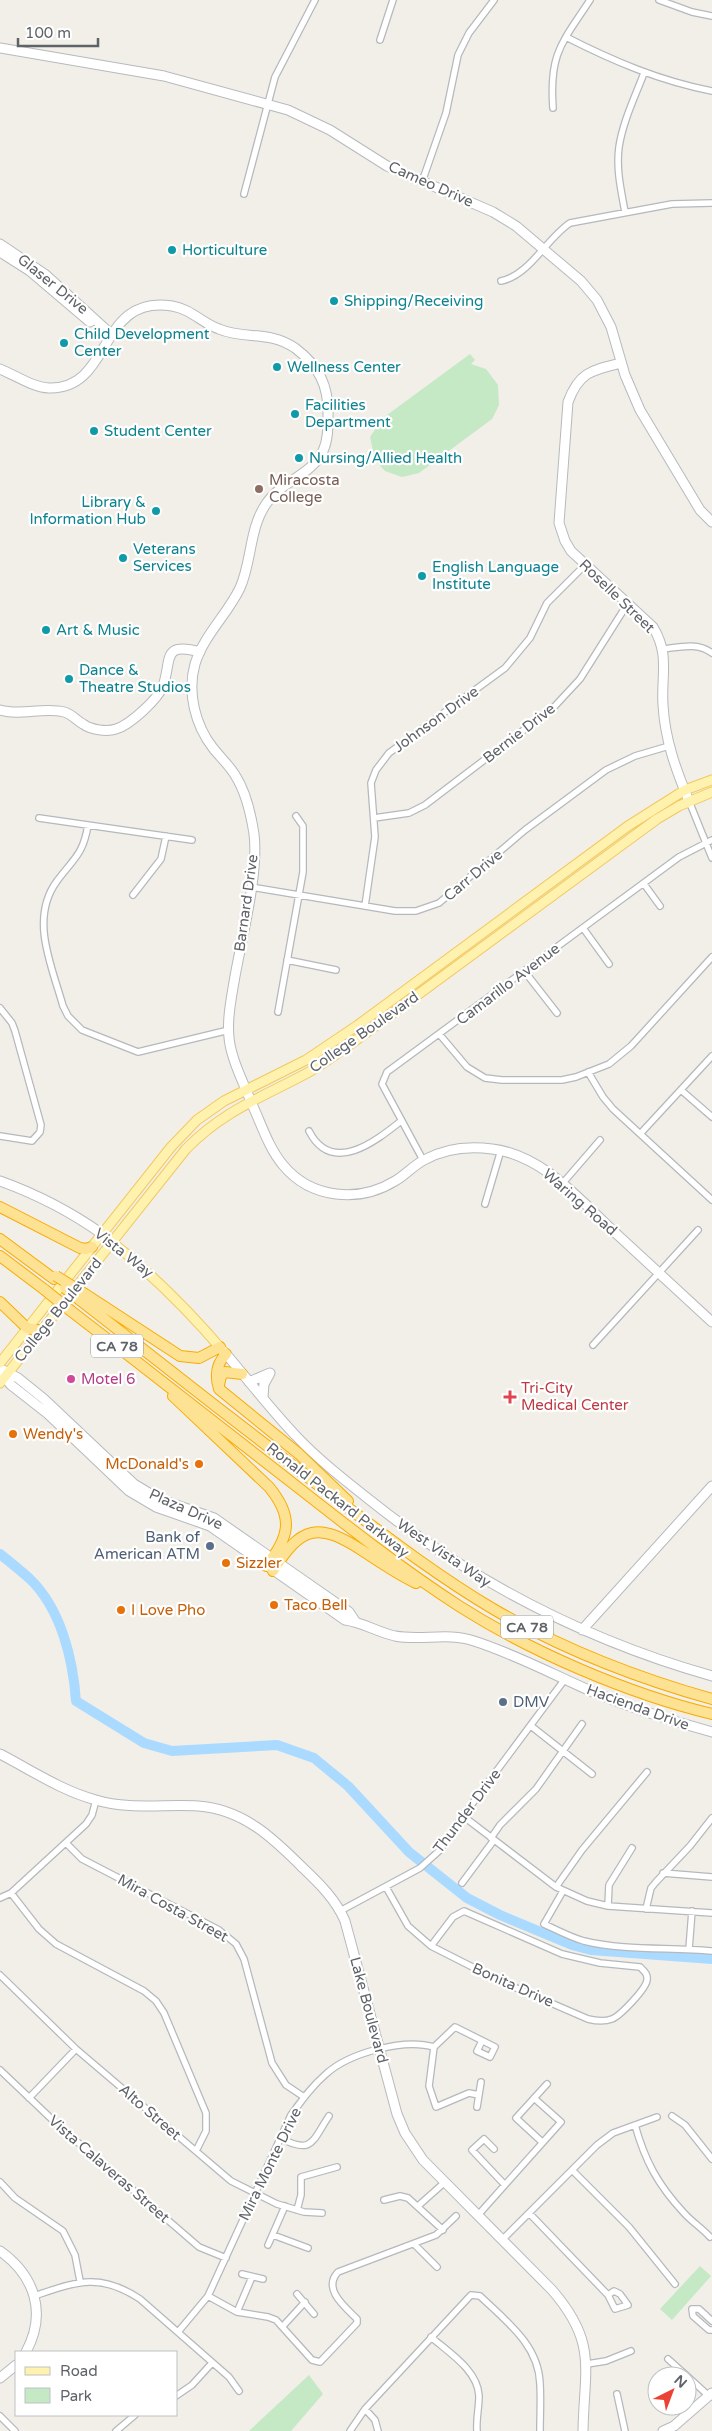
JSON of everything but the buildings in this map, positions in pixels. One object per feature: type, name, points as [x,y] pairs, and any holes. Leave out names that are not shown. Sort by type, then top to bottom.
[{"type":"highway","points":[[0,1207],[80,1248],[92,1247]]},
{"type":"highway","name":"Ronald Packard Parkway","points":[[0,1239],[82,1297],[427,1568],[528,1628],[623,1670],[712,1699]]},
{"type":"highway","name":"Ronald Packard Parkway","points":[[0,1256],[387,1557],[461,1607],[513,1636],[576,1666],[664,1700],[712,1714]]},
{"type":"highway","points":[[82,1297],[180,1356],[199,1358],[223,1351]]},
{"type":"highway","points":[[0,1302],[27,1328],[42,1331]]},
{"type":"highway","points":[[223,1351],[216,1375],[219,1389],[299,1454],[344,1496],[362,1518]]},
{"type":"highway","points":[[219,1389],[221,1376],[225,1372],[246,1378]]},
{"type":"highway","points":[[162,1381],[176,1400],[269,1487],[281,1503],[286,1514],[286,1531],[272,1565]]},
{"type":"highway","points":[[272,1565],[306,1534],[317,1531],[330,1533],[346,1540],[396,1573],[461,1607]]},
{"type":"main road","name":"College Boulevard","points":[[0,1363],[183,1133],[224,1101],[306,1060],[358,1025],[628,826],[684,790],[712,780]]},
{"type":"main road","name":"College Boulevard","points":[[3,1375],[42,1331],[186,1149],[219,1119],[310,1071],[348,1046],[649,825],[689,801],[712,792]]},
{"type":"main road","name":"Vista Way","points":[[102,1234],[155,1277],[192,1314],[223,1351]]},
{"type":"street","points":[[244,194],[268,105],[282,63],[314,0]]},
{"type":"street","points":[[380,40],[393,0]]},
{"type":"street","points":[[422,182],[442,129],[458,56],[469,33],[494,0]]},
{"type":"street","points":[[553,108],[551,81],[555,59],[566,37],[590,0]]},
{"type":"street","points":[[660,0],[692,12],[712,16]]},
{"type":"street","points":[[566,37],[610,60],[644,73],[684,86],[712,91]]},
{"type":"street","name":"Cameo Drive","points":[[0,48],[164,76],[305,117],[388,166],[493,212],[516,226],[581,281],[597,300],[612,327],[621,363],[640,410],[700,510],[712,522]]},
{"type":"street","points":[[40,54],[55,48],[64,59]]},
{"type":"street","points":[[625,212],[618,176],[619,148],[622,132],[644,73]]},
{"type":"street","points":[[502,280],[517,275],[560,230],[570,223],[672,204],[712,203]]},
{"type":"street","name":"Glaser Drive","points":[[0,244],[46,275],[111,334]]},
{"type":"street","name":"Glaser Drive","points":[[0,252],[30,271],[102,331],[111,334]]},
{"type":"street","name":"Barnard Drive","points":[[123,318],[134,311],[156,305],[169,305],[183,308],[221,331],[262,334],[290,345],[311,364],[326,386],[329,394],[326,445],[314,465],[281,488],[264,507],[256,524],[241,586],[200,652],[193,678],[194,709],[206,738],[233,771],[242,788],[254,833],[250,886],[230,1006],[229,1030],[231,1052],[246,1090]]},
{"type":"street","points":[[89,313],[105,321],[123,318]]},
{"type":"street","points":[[0,368],[31,383],[47,388],[66,385],[88,373],[111,334],[123,318]]},
{"type":"street","name":"Roselle Street","points":[[621,363],[596,369],[584,375],[574,387],[568,402],[560,528],[571,552],[653,627],[663,649],[662,705],[668,746],[712,858]]},
{"type":"street","name":"Johnson Drive","points":[[365,906],[373,856],[374,818],[372,782],[376,770],[385,757],[505,668],[530,638],[547,603],[585,565]]},
{"type":"street","name":"Bernie Drive","points":[[374,818],[409,813],[425,805],[554,707],[580,679],[628,603]]},
{"type":"street","points":[[663,649],[690,645],[703,648],[712,654]]},
{"type":"street","points":[[0,710],[10,713],[54,710],[68,713],[84,726],[106,730],[117,729],[157,697],[163,685],[166,661],[173,652],[185,648],[200,652]]},
{"type":"street","name":"Carr Drive","points":[[250,886],[395,911],[416,911],[439,904],[525,830],[606,770],[634,756],[668,746]]},
{"type":"street","points":[[278,1012],[303,872],[303,826],[296,816]]},
{"type":"street","points":[[39,818],[192,840]]},
{"type":"street","points":[[88,825],[85,844],[48,896],[42,925],[63,1006],[68,1016],[82,1030],[130,1051],[138,1052],[229,1030]]},
{"type":"street","points":[[133,895],[161,859],[166,836]]},
{"type":"street","name":"Camarillo Avenue","points":[[424,1160],[382,1084],[383,1077],[387,1072],[440,1035],[679,857],[712,840]]},
{"type":"street","points":[[644,884],[660,906]]},
{"type":"street","points":[[583,928],[609,964]]},
{"type":"street","points":[[440,1035],[467,1067],[485,1078],[502,1080],[562,1080],[609,1064],[631,1046],[712,957]]},
{"type":"street","points":[[287,960],[336,970]]},
{"type":"street","points":[[525,972],[556,1013]]},
{"type":"street","points":[[0,1008],[12,1023],[15,1031],[41,1125],[40,1132],[32,1140],[0,1136]]},
{"type":"street","points":[[640,1134],[712,1056]]},
{"type":"street","points":[[588,1072],[603,1097],[712,1200]]},
{"type":"street","name":"Waring Road","points":[[246,1090],[271,1148],[280,1162],[297,1178],[319,1191],[350,1196],[370,1192],[394,1182],[424,1160],[450,1151],[470,1148],[501,1150],[524,1158],[545,1170],[562,1184],[712,1322]]},
{"type":"street","points":[[681,1090],[712,1118]]},
{"type":"street","points":[[309,1131],[321,1146],[341,1152],[359,1150],[372,1144],[401,1121]]},
{"type":"street","points":[[562,1184],[600,1140]]},
{"type":"street","points":[[485,1204],[501,1150]]},
{"type":"street","name":"Vista Way","points":[[0,1181],[23,1189],[70,1213],[102,1234]]},
{"type":"street","points":[[593,1345],[698,1230]]},
{"type":"street","name":"West Vista Way","points":[[223,1351],[297,1437],[324,1462],[414,1535],[502,1590],[582,1630],[712,1676]]},
{"type":"street","points":[[246,1378],[270,1373],[264,1384],[263,1397]]},
{"type":"street","name":"Plaza Drive","points":[[3,1375],[18,1378],[38,1394],[145,1496]]},
{"type":"street","name":"Plaza Drive","points":[[3,1375],[64,1429],[118,1483],[145,1496],[214,1518],[345,1620],[355,1621],[377,1631],[396,1636],[448,1636],[473,1640],[565,1679]]},
{"type":"street","points":[[64,1429],[75,1428]]},
{"type":"street","points":[[582,1630],[712,1486]]},
{"type":"street","name":"Thunder Drive","points":[[340,1911],[420,1868],[440,1851],[463,1816],[565,1679]]},
{"type":"street","name":"Hacienda Drive","points":[[565,1679],[650,1713],[712,1732]]},
{"type":"street","points":[[462,1883],[493,1839],[500,1825],[536,1788],[582,1724]]},
{"type":"street","points":[[531,1726],[592,1774]]},
{"type":"street","name":"Lake Boulevard","points":[[0,1754],[65,1788],[96,1800],[125,1805],[199,1806],[218,1809],[236,1815],[261,1829],[278,1842],[323,1888],[340,1911],[404,2133],[423,2160],[479,2214],[569,2312],[582,2341],[587,2364],[583,2431]]},
{"type":"street","points":[[556,1887],[582,1850],[647,1772]]},
{"type":"street","points":[[0,1898],[11,1892],[86,1824],[92,1815],[96,1800]]},
{"type":"street","points":[[463,1816],[556,1887],[587,1901],[608,1906],[712,1912]]},
{"type":"street","points":[[646,1909],[651,1888],[690,1846],[712,1818]]},
{"type":"street","name":"Mira Costa Street","points":[[66,1843],[82,1859],[220,1930],[236,1944],[244,1959],[272,2063],[286,2085],[304,2098]]},
{"type":"street","points":[[608,1906],[610,1885],[632,1848]]},
{"type":"street","points":[[663,1873],[712,1877]]},
{"type":"street","name":"Bonita Drive","points":[[386,1887],[408,1926],[431,1946],[500,1981],[598,2022],[613,2019],[619,2015],[646,1984],[647,1974],[640,1967],[600,1963],[562,1954],[464,1911],[453,1917],[431,1946]]},
{"type":"street","points":[[563,1891],[544,1924],[582,1940],[605,1945],[712,1951]]},
{"type":"street","points":[[11,1892],[39,1929],[56,1944],[144,1991],[156,2001],[164,2013],[206,2113],[206,2132],[196,2151]]},
{"type":"street","points":[[689,1949],[692,1911]]},
{"type":"street","name":"Alto Street","points":[[0,1975],[76,2049],[230,2181],[285,2206],[297,2210],[322,2213]]},
{"type":"street","points":[[479,2095],[469,2093],[436,2107],[429,2086],[434,2047],[455,2027],[482,2041]]},
{"type":"street","name":"Mira Monte Drive","points":[[178,2332],[208,2296],[291,2115],[310,2089],[335,2067],[350,2059],[412,2043],[434,2047]]},
{"type":"street","points":[[29,2098],[76,2049]]},
{"type":"street","name":"Vista Calaveras Street","points":[[0,2070],[60,2127],[199,2247],[226,2258]]},
{"type":"street","points":[[477,2107],[481,2082]]},
{"type":"street","points":[[542,2142],[516,2118],[547,2084]]},
{"type":"street","points":[[479,2214],[561,2122],[534,2098]]},
{"type":"street","points":[[280,2138],[296,2146],[305,2147],[310,2144],[329,2116]]},
{"type":"street","points":[[503,2239],[596,2145],[614,2133],[657,2116]]},
{"type":"street","points":[[672,2116],[685,2125],[712,2159]]},
{"type":"street","points":[[635,2125],[644,2156],[656,2179],[682,2212],[710,2237]]},
{"type":"street","points":[[494,2149],[484,2139],[472,2150],[504,2184]]},
{"type":"street","points":[[297,2210],[301,2195],[301,2178],[337,2167]]},
{"type":"street","points":[[572,2170],[628,2227],[675,2284]]},
{"type":"street","points":[[0,2182],[15,2198],[63,2231],[75,2255],[80,2281]]},
{"type":"street","points":[[418,2206],[446,2182]]},
{"type":"street","points":[[384,2200],[400,2196],[408,2198],[443,2230]]},
{"type":"street","points":[[268,2245],[285,2206]]},
{"type":"street","points":[[529,2213],[608,2294]]},
{"type":"street","points":[[208,2296],[237,2312],[268,2317],[283,2326],[316,2363],[320,2362],[357,2323],[336,2297],[331,2283],[332,2278],[338,2272],[436,2236],[456,2216]]},
{"type":"street","points":[[273,2235],[308,2248]]},
{"type":"street","points":[[414,2244],[437,2267]]},
{"type":"street","points":[[0,2251],[12,2259],[23,2272],[34,2296],[38,2311],[36,2328],[26,2351]]},
{"type":"street","points":[[242,2274],[252,2278],[263,2279]]},
{"type":"street","points":[[237,2312],[252,2278]]},
{"type":"street","points":[[34,2296],[80,2281],[114,2285],[125,2289],[229,2377],[239,2391]]},
{"type":"street","points":[[297,2294],[314,2314]]},
{"type":"street","points":[[350,2431],[365,2409],[467,2297],[475,2295],[518,2332],[533,2354],[540,2384],[540,2431]]},
{"type":"street","points":[[283,2326],[305,2302]]},
{"type":"street","points":[[712,2321],[699,2309],[692,2309],[693,2316],[709,2330],[712,2330]]},
{"type":"street","points":[[431,2337],[468,2371],[476,2381],[479,2395],[477,2431]]},
{"type":"street","points":[[587,2364],[606,2361],[631,2351]]},
{"type":"street","points":[[668,2359],[676,2366]]},
{"type":"street","points":[[178,2395],[192,2385],[212,2362]]},
{"type":"street","points":[[0,2378],[15,2366]]},
{"type":"street","points":[[663,2431],[676,2428],[711,2396],[697,2384]]},
{"type":"street","points":[[617,2394],[625,2431]]},
{"type":"street","points":[[365,2409],[375,2420],[378,2431]]},
{"type":"street","points":[[116,2431],[134,2416]]},
{"type":"street","points":[[0,2418],[14,2431]]},
{"type":"green space","points":[[470,354],[475,360],[471,364],[486,369],[498,385],[499,405],[492,419],[419,473],[402,477],[385,471],[375,460],[370,437],[383,418]]},
{"type":"green space","points":[[700,2266],[711,2276],[672,2320],[660,2309]]},
{"type":"green space","points":[[309,2375],[323,2394],[291,2431],[249,2431]]},
{"type":"waterway","points":[[0,1554],[30,1579],[50,1605],[64,1636],[72,1668],[76,1701],[144,1743],[172,1751],[277,1745],[314,1758],[348,1786],[409,1852],[467,1898],[500,1915],[572,1945],[591,1950],[712,1959]]},
{"type":"place","name":"Horticulture","points":[[172,250]]},
{"type":"place","name":"Shipping/Receiving","points":[[334,301]]},
{"type":"place","name":"Child Development Center","points":[[64,343]]},
{"type":"place","name":"Wellness Center","points":[[277,367]]},
{"type":"place","name":"Facilities Department","points":[[295,414]]},
{"type":"place","name":"Student Center","points":[[94,431]]},
{"type":"place","name":"Nursing/Allied Health","points":[[299,458]]},
{"type":"place","name":"Miracosta College","points":[[259,489]]},
{"type":"place","name":"Library & Information Hub","points":[[156,511]]},
{"type":"place","name":"Veterans Services","points":[[123,558]]},
{"type":"place","name":"English Language Institute","points":[[422,576]]},
{"type":"place","name":"Art & Music","points":[[46,630]]},
{"type":"place","name":"Dance & Theatre Studios","points":[[69,679]]},
{"type":"place","name":"Motel 6","points":[[71,1379]]},
{"type":"place","name":"Tri-City Medical Center","points":[[510,1397]]},
{"type":"place","name":"Wendy's","points":[[13,1434]]},
{"type":"place","name":"McDonald's","points":[[199,1464]]},
{"type":"place","name":"Bank of American ATM","points":[[210,1546]]},
{"type":"place","name":"Sizzler","points":[[226,1563]]},
{"type":"place","name":"Taco Bell","points":[[274,1605]]},
{"type":"place","name":"I Love Pho","points":[[121,1610]]},
{"type":"place","name":"DMV","points":[[503,1702]]}]
